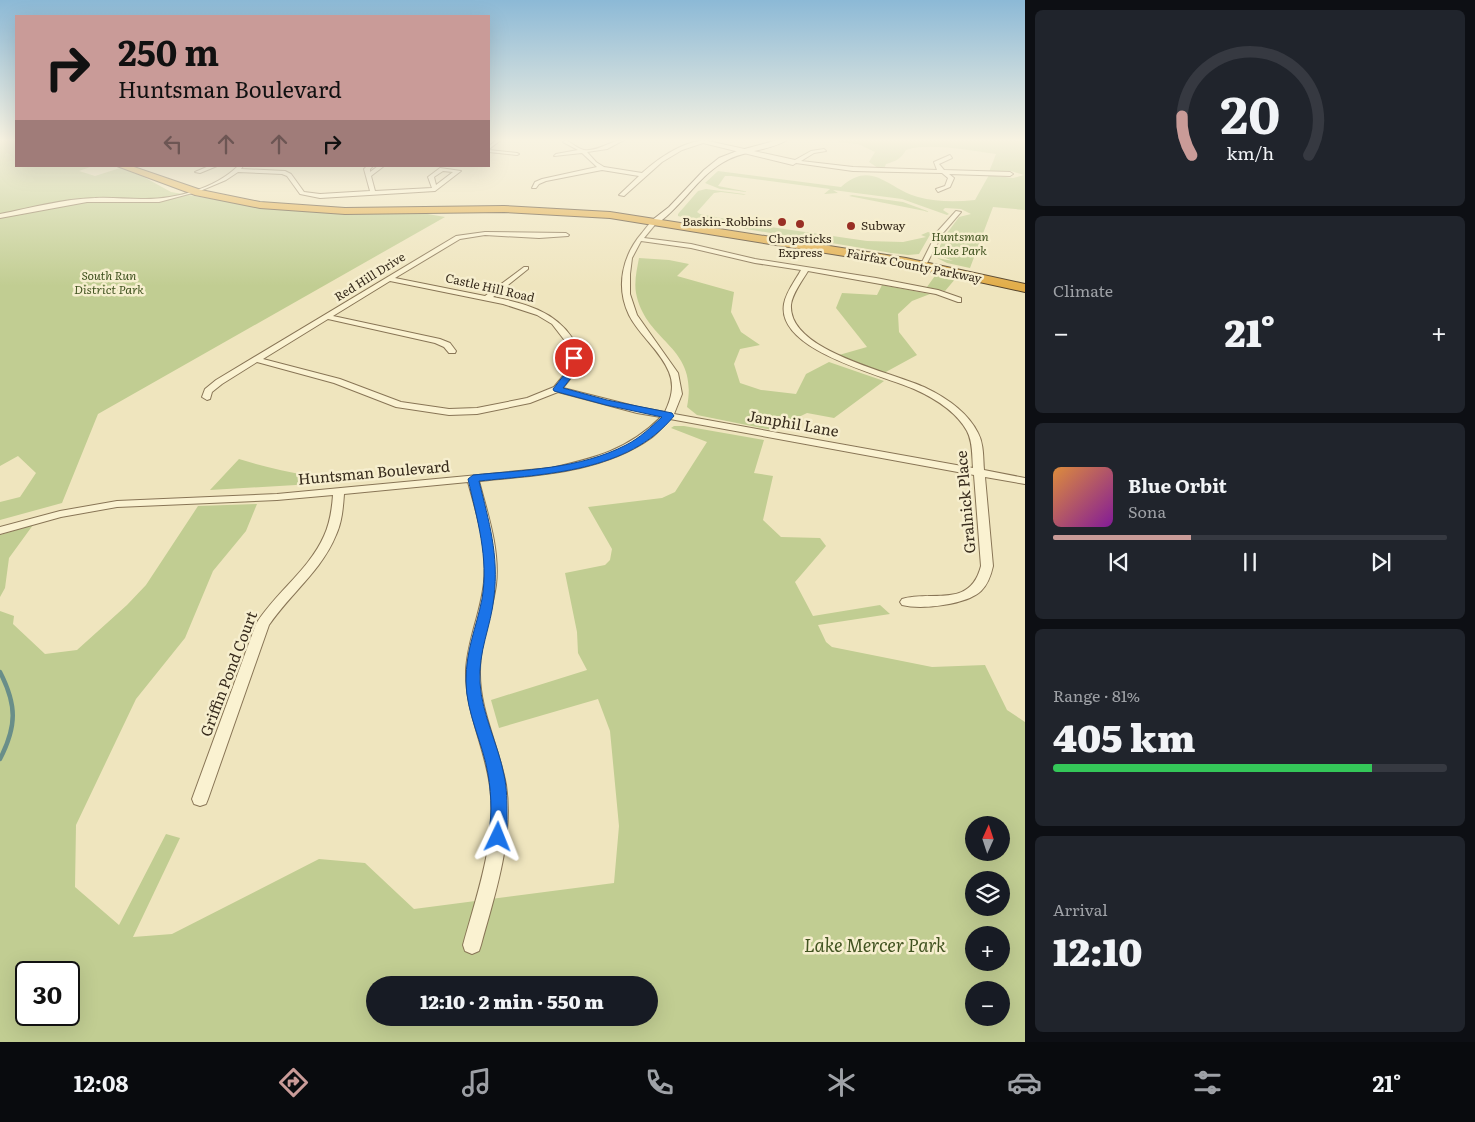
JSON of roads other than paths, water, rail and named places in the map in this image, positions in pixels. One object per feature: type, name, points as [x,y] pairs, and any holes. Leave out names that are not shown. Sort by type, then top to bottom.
[{"type":"highway","name":"Fairfax County Parkway","points":[[197,189],[252,199],[315,206],[378,208],[525,206],[591,210],[925,262],[1025,283]]},
{"type":"highway","name":"Fairfax County Parkway","points":[[658,219],[906,262],[1025,288]]},
{"type":"street","points":[[0,216],[88,199],[114,198],[149,201],[197,189]]},
{"type":"street","points":[[298,189],[305,195],[320,196],[435,189]]},
{"type":"street","points":[[372,189],[372,193]]},
{"type":"street","points":[[622,195],[628,189]]},
{"type":"street","name":"Huntsman Boulevard","points":[[0,531],[60,514],[113,505],[240,500],[551,470],[598,460],[629,448],[649,435],[669,416],[677,394],[674,373],[668,361],[633,315],[626,294],[629,258],[639,239],[658,219],[657,212],[679,189]]},
{"type":"street","points":[[938,190],[942,189]]},
{"type":"street","points":[[925,262],[940,232],[958,212]]},
{"type":"street","name":"Red Hill Drive","points":[[207,397],[208,391],[219,382],[458,237],[478,233],[566,235]]},
{"type":"street","points":[[639,239],[682,244],[747,259],[915,287],[945,294],[958,300]]},
{"type":"street","points":[[486,299],[526,268]]},
{"type":"street","name":"Gralnick Place","points":[[806,268],[788,306],[790,319],[794,326],[813,344],[834,356],[908,384],[948,405],[965,421],[976,439],[987,566],[985,577],[980,584],[967,594],[952,600],[942,602],[906,602]]},
{"type":"street","name":"Castle Hill Road","points":[[388,279],[486,299],[540,313],[554,322],[565,333],[573,346],[574,358],[572,370],[557,389]]},
{"type":"street","points":[[328,317],[437,340],[447,345],[452,351]]},
{"type":"street","points":[[258,360],[338,381],[399,405],[449,412],[500,407],[530,400],[557,389]]},
{"type":"street","name":"Janphil Lane","points":[[557,389],[669,416],[1025,481]]},
{"type":"street","points":[[472,945],[495,862],[499,806],[494,764],[477,707],[473,683],[474,650],[488,599],[491,565],[473,479]]},
{"type":"street","name":"Griffin Pond Court","points":[[200,798],[263,624],[275,606],[310,569],[327,545],[338,517],[339,491]]},
{"type":"waterway","points":[[0,672],[10,695],[13,716],[10,736],[0,759]]},
{"type":"place","name":"Baskin-Robbins","points":[[782,222]]},
{"type":"place","name":"Chopsticks Express","points":[[800,224]]},
{"type":"place","name":"Subway","points":[[851,226]]},
{"type":"park label","name":"Huntsman Lake Park","points":[[960,244]]},
{"type":"park label","name":"South Run District Park","points":[[109,283]]},
{"type":"park label","name":"Lake Mercer Park","points":[[875,946]]}]
